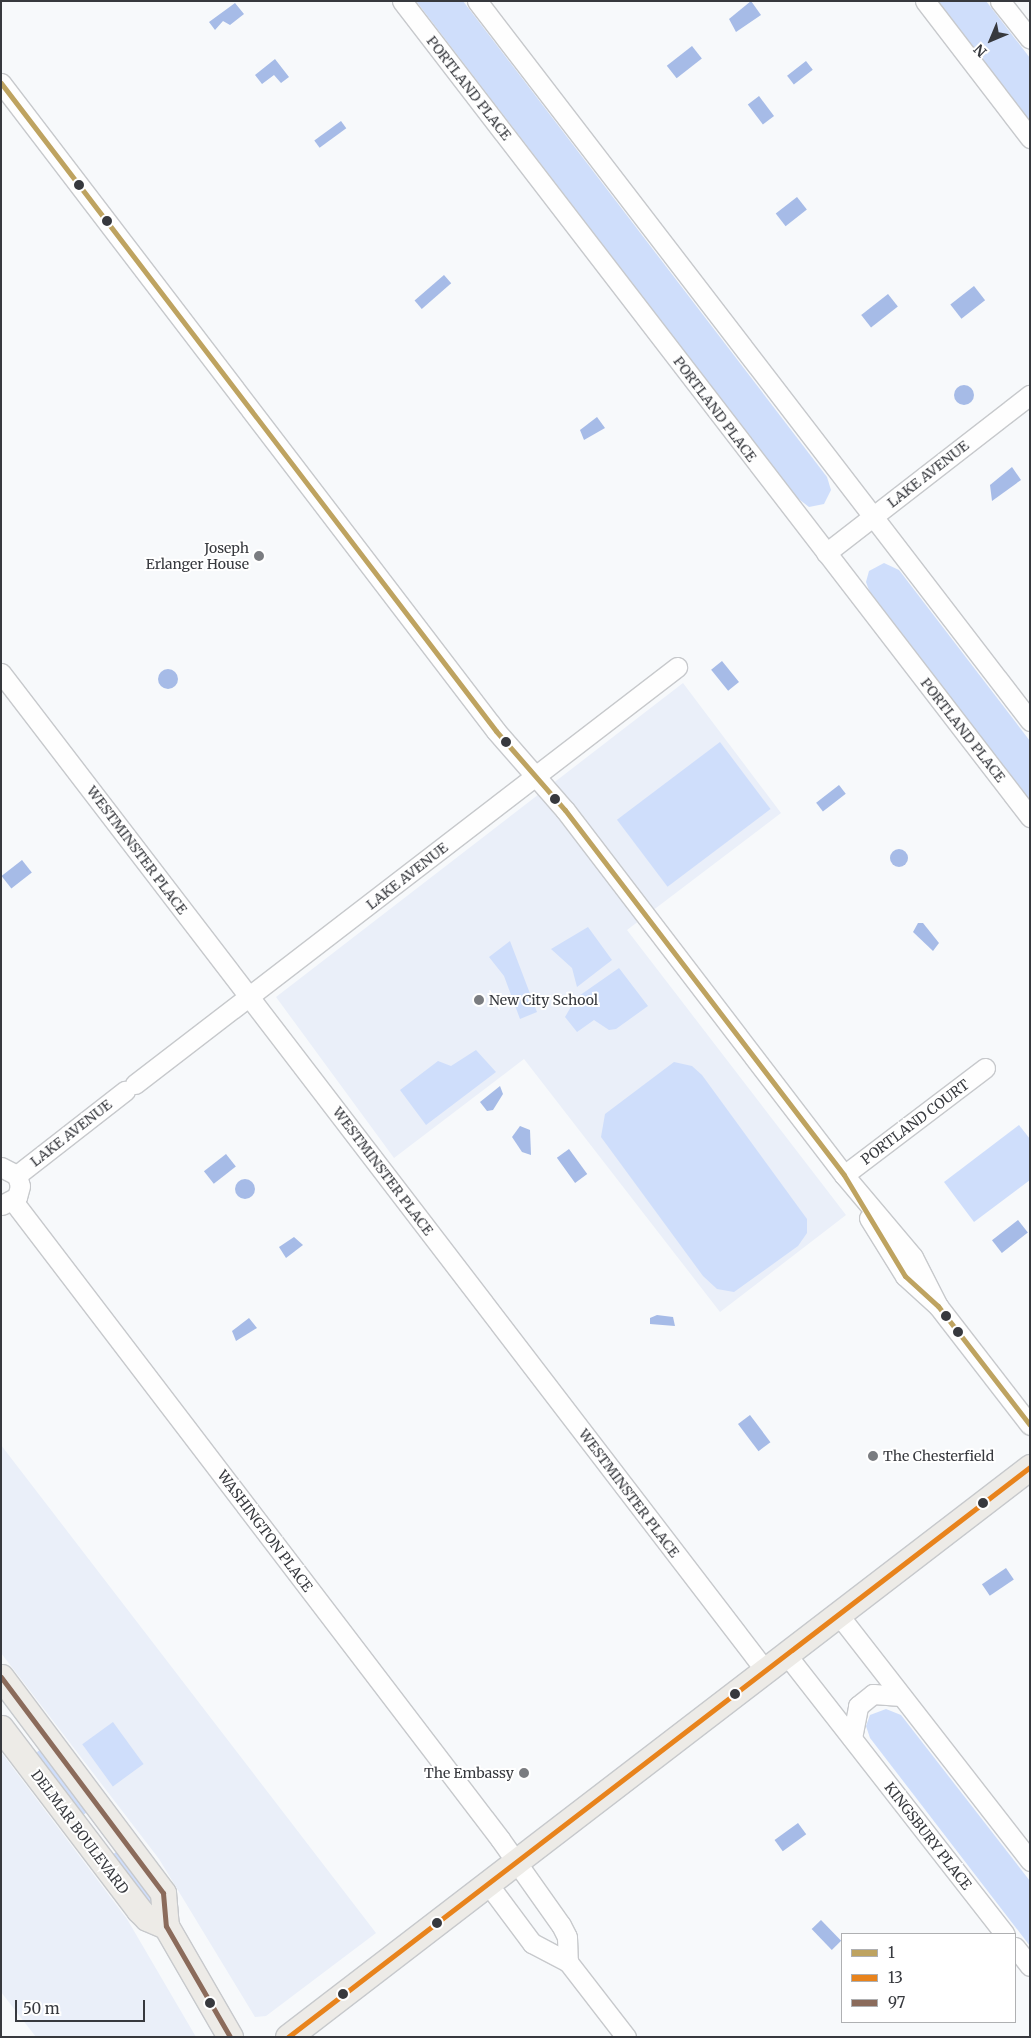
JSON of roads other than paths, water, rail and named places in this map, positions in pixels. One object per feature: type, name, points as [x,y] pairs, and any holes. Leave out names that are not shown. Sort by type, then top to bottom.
[{"type":"main road","points":[[288,2037],[1030,1466]]},
{"type":"main road","points":[[1,1677],[163,1893],[166,1926],[230,2037]]},
{"type":"main road","name":"DELMAR BOULEVARD","points":[[1,1728],[139,1910],[147,1918],[166,1926]]},
{"type":"street","name":"PORTLAND PLACE","points":[[402,1],[1030,817]]},
{"type":"street","points":[[477,1],[1030,721]]},
{"type":"street","points":[[925,1],[1030,138]]},
{"type":"street","points":[[1000,1],[1030,39]]},
{"type":"street","points":[[1,83],[490,723],[536,776],[844,1175],[919,1266],[938,1306],[1030,1425]]},
{"type":"street","name":"LAKE AVENUE","points":[[826,553],[1030,395]]},
{"type":"street","name":"LAKE AVENUE","points":[[9,1170],[130,1087],[677,666]]},
{"type":"street","name":"WESTMINSTER PLACE","points":[[1,673],[765,1670]]},
{"type":"street","name":"PORTLAND COURT","points":[[844,1175],[985,1068]]},
{"type":"street","points":[[7,1203],[20,1186],[9,1170]]},
{"type":"street","name":"WASHINGTON PLACE","points":[[7,1203],[516,1862],[561,1925],[567,1937],[568,1962]]},
{"type":"street","points":[[838,1614],[1030,1861]]},
{"type":"street","name":"KINGSBURY PLACE","points":[[786,1654],[1004,1933]]},
{"type":"street","points":[[852,1738],[858,1706],[873,1694],[901,1696]]},
{"type":"street","points":[[488,1884],[532,1943],[568,1962],[626,2037]]},
{"type":"street","points":[[1016,1948],[1030,1966]]},
{"type":"place","name":"Joseph Erlanger House","points":[[259,556]]},
{"type":"place","name":"New City School","points":[[479,1000]]},
{"type":"place","name":"The Chesterfield","points":[[873,1456]]},
{"type":"place","name":"The Embassy","points":[[524,1773]]}]
